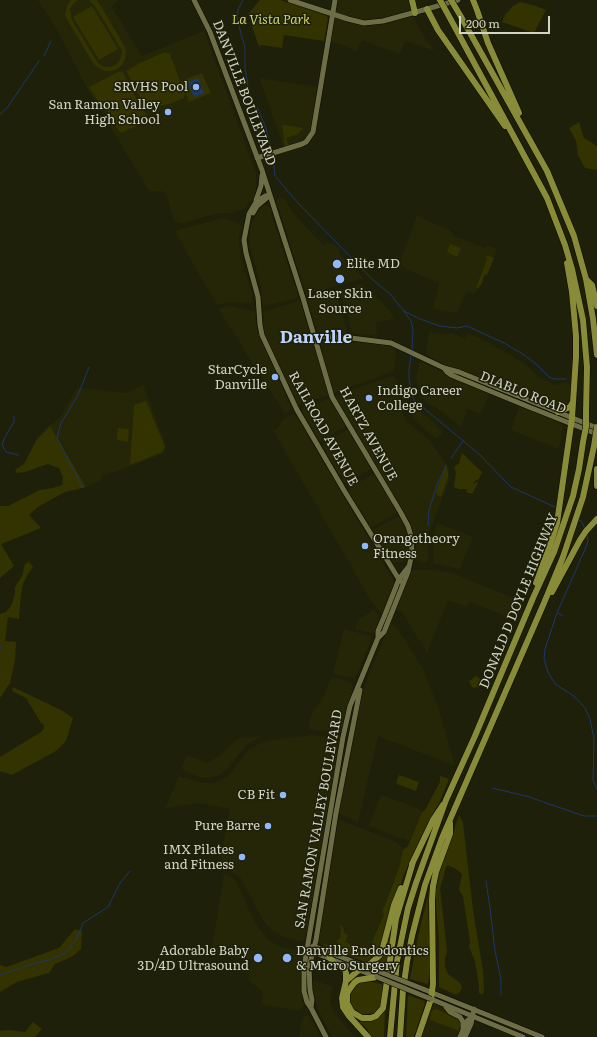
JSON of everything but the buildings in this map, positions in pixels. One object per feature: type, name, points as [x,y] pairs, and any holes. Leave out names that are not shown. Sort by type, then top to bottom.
[{"type":"highway","points":[[412,0],[415,13]]},
{"type":"highway","name":"DONALD D DOYLE HIGHWAY","points":[[440,0],[547,198],[565,245],[572,269],[583,320],[587,367],[586,427],[573,496],[554,552],[475,736],[441,809]]},
{"type":"highway","points":[[451,0],[524,128],[547,171],[557,194],[574,236],[586,279],[597,355]]},
{"type":"highway","points":[[472,0],[491,49],[519,112],[524,128]]},
{"type":"highway","points":[[427,10],[438,30],[503,123],[514,136]]},
{"type":"highway","points":[[533,598],[534,586],[557,523],[572,421],[576,357],[574,314],[570,278],[561,243],[560,231]]},
{"type":"highway","points":[[586,279],[592,285],[597,306]]},
{"type":"highway","points":[[558,412],[570,407],[573,402]]},
{"type":"highway","name":"DONALD D DOYLE HIGHWAY","points":[[400,1037],[403,990],[412,936],[425,885],[442,838],[544,603],[571,535],[582,498],[597,428]]},
{"type":"highway","points":[[597,469],[597,486]]},
{"type":"highway","points":[[544,603],[557,584],[580,540],[597,519]]},
{"type":"highway","points":[[346,980],[365,969],[382,951],[394,905],[407,874],[441,809]]},
{"type":"highway","points":[[390,1037],[397,961],[407,914],[424,857],[441,809]]},
{"type":"highway","points":[[418,1037],[431,999],[433,984],[432,893],[436,872],[450,834],[451,818]]},
{"type":"highway","points":[[377,977],[363,979],[354,983],[348,990],[347,998],[349,1008],[352,1012],[362,1018],[371,1018],[376,1016],[383,1008],[396,920],[413,862]]},
{"type":"highway","points":[[330,958],[334,963],[344,968],[346,973],[342,998],[343,1007],[368,1037]]},
{"type":"main road","name":"DANVILLE BOULEVARD","points":[[194,0],[210,32],[270,195]]},
{"type":"main road","points":[[290,0],[364,23],[415,13],[458,0]]},
{"type":"main road","points":[[257,158],[306,142],[313,132],[335,0]]},
{"type":"main road","name":"RAILROAD AVENUE","points":[[262,170],[261,186],[257,204],[249,214],[244,246],[258,297],[262,334],[299,413],[349,499],[399,579],[401,590]]},
{"type":"main road","points":[[257,204],[264,196],[270,195]]},
{"type":"main road","name":"HARTZ AVENUE","points":[[270,195],[315,336],[332,397],[408,526],[412,547],[409,566]]},
{"type":"main road","points":[[257,204],[267,204],[275,210]]},
{"type":"main road","name":"DIABLO ROAD","points":[[315,336],[385,341],[444,368],[460,372],[558,412],[597,434]]},
{"type":"main road","name":"DIABLO ROAD","points":[[444,368],[452,375],[572,421],[597,428]]},
{"type":"main road","name":"SAN RAMON VALLEY BOULEVARD","points":[[326,1037],[307,1002],[304,991],[304,967],[343,737],[350,706],[361,683],[378,638],[378,631],[399,579],[409,566]]},
{"type":"main road","name":"SAN RAMON VALLEY BOULEVARD","points":[[378,638],[384,632],[409,566]]},
{"type":"main road","name":"SAN RAMON VALLEY BOULEVARD","points":[[311,1008],[312,1000],[309,972],[343,776],[361,683]]},
{"type":"main road","points":[[307,948],[314,949],[365,969],[377,977],[523,1037]]},
{"type":"main road","points":[[314,949],[330,958],[432,992],[542,1037]]},
{"type":"main road","points":[[446,1006],[450,1012],[460,1017],[464,1028]]},
{"type":"main road","points":[[465,1037],[471,1024],[474,1009]]},
{"type":"main road","points":[[460,1037],[467,1021],[472,1017]]},
{"type":"shaded area","name":"San Ramon Valley High School","points":[[38,0],[119,0],[111,6],[142,56],[204,31],[256,173],[256,190],[253,200],[248,203],[246,208],[231,213],[219,213],[184,223],[173,219],[167,196],[162,191],[149,191],[87,88],[56,28]]},
{"type":"shaded area","points":[[337,0],[410,0],[415,21],[424,37],[435,51],[405,41],[400,54],[362,40],[356,53],[346,45],[332,42]]},
{"type":"shaded area","points":[[259,78],[317,87],[310,132],[300,142],[284,147]]},
{"type":"shaded area","points":[[283,197],[294,214],[324,246],[327,243],[333,244],[339,249],[340,255],[363,278],[362,279],[308,295],[306,294],[276,200]]},
{"type":"shaded area","points":[[264,205],[269,206],[272,210],[271,213],[299,295],[297,298],[265,306],[262,303],[261,287],[250,246],[250,230],[253,220],[261,207]]},
{"type":"shaded area","points":[[417,215],[450,230],[454,236],[485,248],[487,245],[497,249],[487,275],[485,274],[481,285],[474,294],[467,291],[457,313],[433,309],[439,283],[406,269],[403,266],[401,261],[402,257]]},
{"type":"shaded area","points":[[223,218],[239,223],[241,226],[239,239],[241,260],[251,289],[253,303],[228,302],[217,305],[174,231]]},
{"type":"shaded area","points":[[361,284],[383,303],[394,319],[376,323],[377,335],[354,334],[352,332],[340,290]]},
{"type":"shaded area","points":[[333,291],[336,293],[347,332],[319,333],[317,331],[308,300],[309,298]]},
{"type":"shaded area","points":[[299,301],[301,303],[328,395],[298,405],[287,385],[264,334],[263,314],[265,311]]},
{"type":"shaded area","points":[[231,306],[255,312],[256,326],[260,337],[291,407],[290,410],[285,413],[218,309]]},
{"type":"shaded area","points":[[429,332],[440,334],[451,333],[465,338],[467,333],[512,356],[542,379],[556,385],[565,383],[572,384],[570,402],[562,409],[557,408],[525,397],[445,365],[426,354]]},
{"type":"shaded area","points":[[324,340],[380,344],[392,347],[396,351],[394,369],[393,371],[333,393],[324,362],[321,342]]},
{"type":"shaded area","points":[[420,361],[462,382],[563,425],[559,449],[511,430],[519,407],[489,394],[481,414],[468,409],[461,427],[459,426],[444,413],[426,402],[421,396],[416,378]]},
{"type":"shaded area","points":[[393,376],[396,379],[404,416],[408,423],[428,439],[449,468],[449,481],[429,532],[428,560],[426,563],[418,562],[416,560],[416,539],[410,522],[335,398],[336,396],[357,388]]},
{"type":"shaded area","points":[[143,385],[165,442],[165,452],[103,476],[101,477],[101,481],[86,487],[50,426],[61,416],[77,388],[126,393]]},
{"type":"shaded area","points":[[331,399],[346,426],[320,442],[302,412],[304,409]]},
{"type":"shaded area","points":[[418,409],[442,430],[442,433],[436,439],[414,419],[411,413]]},
{"type":"shaded area","points":[[293,415],[297,417],[393,580],[394,583],[382,614],[371,601],[274,432],[283,420]]},
{"type":"shaded area","points":[[348,429],[371,469],[345,484],[322,446]]},
{"type":"shaded area","points":[[374,473],[397,511],[371,528],[348,491],[350,488]]},
{"type":"shaded area","points":[[397,517],[400,517],[406,527],[409,546],[408,558],[402,562],[393,562],[374,533],[374,530]]},
{"type":"shaded area","points":[[437,523],[473,537],[460,569],[434,563],[433,534]]},
{"type":"shaded area","points":[[414,570],[434,570],[453,573],[524,603],[517,620],[469,602],[467,607],[448,600],[427,653],[402,612],[396,610],[411,573]]},
{"type":"shaded area","points":[[374,610],[378,616],[381,617],[375,632],[372,633],[355,629],[357,620]]},
{"type":"shaded area","points":[[390,623],[396,627],[424,671],[438,707],[455,766],[378,736],[358,822],[342,815],[339,812],[359,703]]},
{"type":"shaded area","points":[[344,629],[370,636],[372,638],[355,678],[333,674]]},
{"type":"shaded area","points":[[331,677],[347,681],[353,686],[342,730],[338,733],[309,729],[310,719],[314,710],[325,694]]},
{"type":"shaded area","points":[[314,735],[337,738],[339,739],[340,743],[306,937],[304,941],[300,941],[284,937],[271,930],[262,918],[240,877],[227,868],[219,866],[230,809],[200,803],[165,808],[179,776],[203,783],[214,783],[227,777],[249,750],[260,743]]},
{"type":"shaded area","points":[[263,736],[246,745],[228,768],[217,776],[202,778],[184,771],[182,768],[187,755],[207,763],[222,754],[239,738]]},
{"type":"shaded area","points":[[382,795],[420,809],[422,812],[410,840],[407,841],[405,838],[399,838],[369,826]]},
{"type":"shaded area","points":[[340,820],[396,842],[404,848],[399,868],[382,912],[384,914],[372,942],[373,945],[370,949],[362,945],[361,948],[337,944],[334,946],[324,944],[323,946],[318,941],[338,822]]},
{"type":"shaded area","points":[[224,873],[233,878],[237,883],[255,923],[266,938],[280,947],[301,951],[303,953],[300,984],[304,1006],[299,1011],[261,1004],[263,992],[248,980],[251,960],[211,953]]},
{"type":"shaded area","points":[[314,980],[333,987],[330,1003],[336,1015],[355,1037],[332,1037],[318,1009],[314,992]]},
{"type":"shaded area","points":[[431,999],[446,1006],[463,1022],[460,1037],[418,1037]]},
{"type":"shaded area","points":[[307,1015],[321,1037],[299,1037],[302,1019]]},
{"type":"green space","points":[[71,0],[78,0],[70,9],[72,20],[98,63],[104,67],[111,67],[120,60],[122,51],[95,6],[89,0],[96,0],[99,3],[125,47],[125,59],[122,65],[117,69],[105,71],[93,63],[65,16],[67,6]]},
{"type":"green space","name":"La Vista Park","points":[[260,0],[280,0],[327,16],[328,18],[324,41],[284,35],[282,48],[261,45],[259,47],[248,14]]},
{"type":"green space","points":[[520,2],[546,10],[534,33],[502,22],[505,15],[513,6]]},
{"type":"green space","points":[[92,6],[118,49],[99,60],[73,17]]},
{"type":"green space","points":[[165,52],[170,54],[185,95],[184,98],[172,103],[149,109],[146,108],[126,71]]},
{"type":"green space","points":[[120,71],[123,72],[132,91],[149,119],[122,133],[119,131],[105,108],[98,101],[89,87]]},
{"type":"green space","name":"SRVHS Pool","points":[[202,73],[211,93],[189,102],[181,81]]},
{"type":"green space","points":[[579,122],[584,138],[597,146],[597,170],[585,168],[578,155],[576,141],[569,128]]},
{"type":"green space","points":[[282,125],[303,128],[296,135],[286,138],[288,145],[285,146]]},
{"type":"green space","points":[[450,244],[461,248],[457,257],[447,252]]},
{"type":"green space","points":[[487,255],[494,258],[481,285],[476,288],[487,259]]},
{"type":"green space","points":[[146,401],[165,447],[162,452],[130,465],[134,405]]},
{"type":"green space","points":[[50,426],[86,487],[65,492],[38,507],[29,515],[41,528],[1,544],[14,566],[0,578],[0,506],[8,506],[40,490],[62,485],[63,477],[59,468],[48,464],[25,472],[17,473],[15,470],[24,464],[37,439]]},
{"type":"green space","points":[[118,428],[129,429],[128,442],[117,440]]},
{"type":"green space","points":[[462,453],[482,472],[479,479],[475,481],[473,485],[476,482],[478,483],[472,494],[466,492],[467,489],[459,489],[454,487],[456,472],[454,467],[459,463]]},
{"type":"green space","points":[[446,465],[448,477],[441,497],[437,495],[436,492]]},
{"type":"green space","points":[[29,562],[33,567],[23,584],[19,619],[8,617],[5,641],[16,642],[15,660],[10,683],[0,698],[0,614],[6,612],[11,606],[15,594],[15,587],[22,576],[25,564]]},
{"type":"green space","points":[[476,676],[483,685],[474,688],[469,681]]},
{"type":"green space","points":[[13,687],[63,711],[73,718],[66,741],[56,751],[12,775],[0,771],[0,757],[41,732],[44,728],[44,725],[41,723],[26,698],[12,691]]},
{"type":"green space","points":[[399,775],[419,782],[416,791],[397,784],[396,782]]},
{"type":"green space","points":[[440,776],[449,779],[440,801],[419,841],[403,877],[381,947],[376,956],[365,962],[323,946],[324,944],[334,946],[337,944],[338,939],[340,939],[340,925],[343,927],[344,933],[348,935],[345,942],[361,948],[361,945],[371,948],[373,945],[372,942],[384,914],[382,912],[399,868],[403,850],[408,846],[422,812],[425,810],[440,782]]},
{"type":"green space","points":[[459,815],[463,823],[473,910],[483,971],[483,994],[479,993],[475,961],[469,947],[470,942],[463,896],[459,890],[462,874],[456,869],[447,865],[440,888],[447,951],[445,967],[448,974],[460,983],[462,987],[460,992],[456,995],[439,987],[439,939],[435,893],[441,868]]},
{"type":"green space","points":[[429,892],[430,978],[427,984],[410,979],[419,932]]},
{"type":"green space","points":[[394,914],[387,970],[377,966],[375,963],[381,958]]},
{"type":"green space","points":[[75,929],[82,931],[81,949],[73,956],[55,964],[49,973],[17,982],[0,992],[0,965],[6,967],[59,948]]},
{"type":"green space","points":[[369,981],[384,985],[380,1007],[374,1013],[363,1015],[353,1008],[350,1002],[351,990],[358,983]]},
{"type":"green space","points":[[408,995],[424,1001],[425,1003],[414,1037],[406,1037]]},
{"type":"green space","points":[[434,1009],[437,1009],[459,1020],[459,1031],[430,1020],[432,1010],[433,1011]]},
{"type":"green space","points":[[385,1010],[384,1037],[371,1037],[367,1029],[359,1023],[363,1019]]},
{"type":"green space","points":[[33,1022],[42,1029],[35,1037],[0,1037],[0,1031],[9,1030],[25,1032]]},
{"type":"water","points":[[198,78],[204,93],[194,97],[188,82]]},
{"type":"waterway","points":[[243,0],[238,10],[237,19],[245,48],[245,68],[250,98],[252,104],[258,109],[266,128],[271,151]]},
{"type":"waterway","points":[[44,56],[51,41]]},
{"type":"waterway","points":[[0,114],[7,108],[39,61]]},
{"type":"waterway","points":[[273,156],[275,176],[297,202],[373,280],[390,294],[411,321],[413,329],[412,350]]},
{"type":"waterway","points":[[404,311],[420,319],[440,326],[457,328],[467,326],[504,343],[521,353],[535,363],[549,377],[554,379],[566,379]]},
{"type":"waterway","points":[[411,355],[409,380],[414,400],[480,455],[511,487],[557,508]]},
{"type":"waterway","points":[[83,488],[57,438],[61,423],[78,395],[89,367]]},
{"type":"waterway","points":[[14,416],[14,422],[2,445],[6,452],[18,455]]},
{"type":"waterway","points":[[451,458],[463,441]]},
{"type":"waterway","points":[[428,526],[429,510],[437,485],[446,465]]},
{"type":"waterway","points":[[578,519],[582,522],[585,529]]},
{"type":"waterway","points":[[587,533],[588,541],[586,547],[557,613],[545,649],[544,659],[548,672],[555,684],[574,696],[585,708],[590,719],[594,739],[593,780],[597,789]]},
{"type":"waterway","points":[[558,613],[563,616]]},
{"type":"waterway","points":[[492,788],[526,796],[584,816],[597,816]]},
{"type":"waterway","points":[[0,975],[49,960],[63,954],[69,949],[77,938],[83,923],[108,907],[120,883],[130,871]]},
{"type":"waterway","points":[[486,881],[495,951],[501,979],[501,995]]},
{"type":"place","name":"SRVHS Pool","points":[[196,87]]},
{"type":"place","name":"San Ramon Valley High School","points":[[168,112]]},
{"type":"place","name":"Elite MD","points":[[337,264]]},
{"type":"place","name":"Laser Skin Source","points":[[340,279]]},
{"type":"place","name":"StarCycle Danville","points":[[275,377]]},
{"type":"place","name":"Indigo Career College","points":[[369,398]]},
{"type":"place","name":"Orangetheory Fitness","points":[[365,546]]},
{"type":"place","name":"CB Fit","points":[[283,795]]},
{"type":"place","name":"Pure Barre","points":[[268,826]]},
{"type":"place","name":"IMX Pilates and Fitness","points":[[242,857]]},
{"type":"place","name":"Adorable Baby 3D/4D Ultrasound","points":[[258,958]]},
{"type":"place","name":"Danville Endodontics & Micro Surgery","points":[[287,958]]},
{"type":"district","name":"Danville","points":[[316,338]]}]
